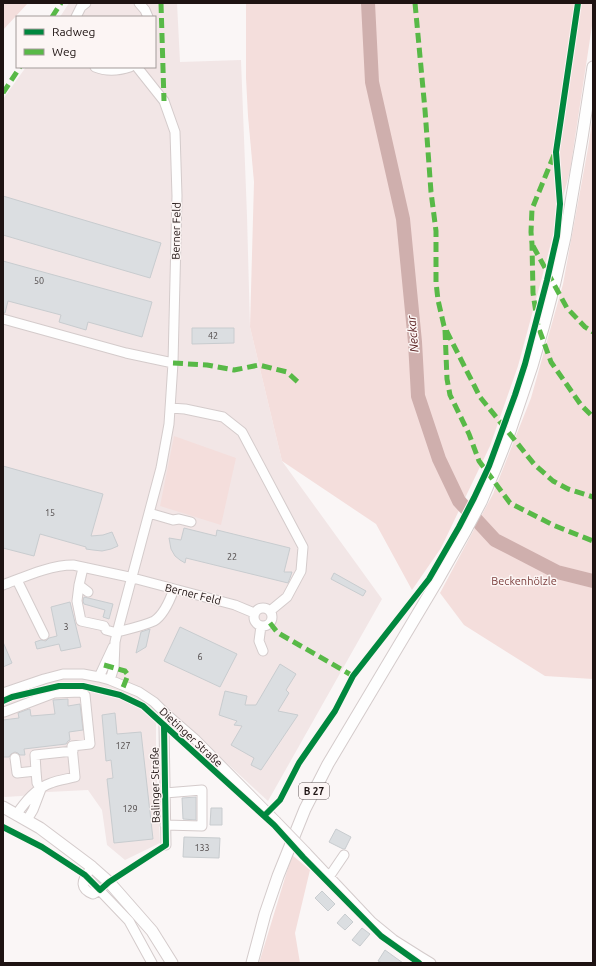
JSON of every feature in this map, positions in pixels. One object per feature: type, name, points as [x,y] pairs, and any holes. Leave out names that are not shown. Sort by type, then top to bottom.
[{"type":"main road","name":"B 27","points":[[252,963],[265,914],[275,884],[305,809],[328,764],[466,530],[496,469],[524,391],[555,282],[565,237],[593,67]]},
{"type":"main road","points":[[3,807],[40,828],[89,871],[109,882],[152,931],[172,963]]},
{"type":"street","points":[[76,16],[81,7],[86,3]]},
{"type":"street","points":[[139,3],[148,16]]},
{"type":"street","points":[[98,68],[116,71],[126,68]]},
{"type":"street","name":"Berner Feld","points":[[99,677],[116,636],[161,468],[169,424],[173,363],[177,196],[175,132],[164,101],[138,68]]},
{"type":"street","points":[[3,319],[126,353],[173,363]]},
{"type":"street","points":[[170,408],[185,409],[223,417],[242,432],[304,547],[301,572],[287,598],[270,611]]},
{"type":"street","points":[[149,513],[173,520],[179,519],[191,522]]},
{"type":"street","name":"Berner Feld","points":[[3,585],[41,571],[66,565],[73,565],[131,578],[235,605],[254,613]]},
{"type":"street","points":[[83,568],[77,601],[81,620],[104,626],[106,630],[116,636],[154,620],[163,612],[172,596],[174,589]]},
{"type":"street","points":[[17,580],[44,635]]},
{"type":"street","points":[[79,585],[88,592]]},
{"type":"street","points":[[263,607],[270,611],[272,617],[270,623],[264,626],[256,624],[253,619],[254,613],[258,609],[263,607]]},
{"type":"street","points":[[261,626],[259,641],[263,651]]},
{"type":"street","name":"Berner Feld","points":[[110,680],[114,667],[116,636]]},
{"type":"street","name":"Dietinger Straße","points":[[3,693],[63,674],[83,674],[99,677],[139,692],[154,702],[196,740],[306,852],[372,922],[394,940],[431,963]]},
{"type":"street","points":[[4,712],[54,693],[81,692],[85,695],[90,744],[72,746],[75,777],[50,783],[33,794],[16,815]]},
{"type":"street","name":"Balinger Straße","points":[[166,713],[164,725],[166,845]]},
{"type":"street","points":[[41,789],[37,783],[35,756],[73,751]]},
{"type":"street","points":[[16,758],[16,773],[36,770]]},
{"type":"street","points":[[27,820],[33,810],[41,789]]},
{"type":"street","points":[[165,793],[202,790],[202,826],[165,825]]},
{"type":"street","points":[[329,877],[344,855]]},
{"type":"street","points":[[89,871],[83,882],[83,888],[87,892],[93,894],[100,890],[129,922],[152,963]]},
{"type":"path","points":[[109,882],[166,845]]},
{"type":"shaded area","points":[[69,3],[177,3],[180,62],[241,60],[250,327],[282,461],[382,599],[268,801],[156,698],[156,760],[160,843],[125,860],[107,845],[102,810],[88,790],[48,792],[21,796],[3,796],[3,99],[25,68],[156,68],[156,16],[61,16]]},
{"type":"green space","points":[[3,3],[28,3],[3,30]]},
{"type":"green space","points":[[246,3],[593,3],[593,19],[570,171],[518,366],[490,446],[441,548],[412,590],[376,524],[282,461],[250,327],[254,182],[246,78]]},
{"type":"green space","name":"Beckenhölzle","points":[[593,115],[593,679],[545,676],[464,625],[440,593],[493,494],[531,398],[563,284]]},
{"type":"green space","points":[[174,436],[236,458],[221,525],[160,506]]},
{"type":"green space","points":[[292,855],[310,870],[295,933],[300,963],[259,963]]},
{"type":"building","points":[[3,196],[161,243],[150,278],[3,235]]},
{"type":"building","points":[[3,261],[152,302],[142,337],[88,322],[86,330],[59,322],[61,315],[8,301],[5,313],[3,313]]},
{"type":"building","points":[[192,328],[234,328],[234,343],[192,344]]},
{"type":"building","points":[[3,466],[103,494],[91,536],[103,535],[112,532],[118,546],[102,551],[86,549],[86,547],[40,534],[34,556],[3,548]]},
{"type":"building","points":[[184,528],[216,536],[217,530],[290,548],[284,572],[292,572],[288,583],[186,558],[185,563],[175,556],[171,549],[169,538],[181,540]]},
{"type":"building","points":[[334,573],[366,591],[363,596],[331,579]]},
{"type":"building","points":[[84,597],[113,604],[109,619],[103,617],[105,610],[84,604]]},
{"type":"building","points":[[70,602],[81,647],[61,651],[59,644],[37,649],[35,642],[41,640],[46,641],[49,638],[57,636],[51,607]]},
{"type":"building","points":[[180,627],[237,654],[220,687],[164,661]]},
{"type":"building","points":[[150,629],[146,647],[136,653],[141,632]]},
{"type":"building","points":[[3,642],[12,663],[3,667]]},
{"type":"building","points":[[280,664],[296,674],[286,690],[289,693],[278,711],[298,715],[261,770],[251,765],[254,758],[231,745],[242,726],[234,725],[237,721],[219,715],[225,691],[247,696],[245,705],[256,705]]},
{"type":"building","points":[[68,699],[68,706],[80,704],[83,730],[69,732],[70,740],[66,744],[24,749],[25,755],[20,755],[15,752],[9,757],[3,757],[3,720],[19,718],[18,713],[29,709],[31,716],[55,714],[53,700]]},
{"type":"building","points":[[115,713],[117,734],[141,732],[153,839],[114,843],[107,779],[113,778],[111,760],[106,761],[102,715]]},
{"type":"building","points":[[196,797],[196,820],[183,819],[182,798]]},
{"type":"building","points":[[211,808],[222,808],[222,825],[210,825]]},
{"type":"building","points":[[336,829],[351,837],[345,849],[329,842]]},
{"type":"building","points":[[184,837],[220,838],[219,858],[183,857]]},
{"type":"building","points":[[322,891],[335,904],[328,911],[315,898]]},
{"type":"building","points":[[345,914],[353,922],[345,930],[337,923]]},
{"type":"building","points":[[362,928],[370,934],[360,946],[352,940]]},
{"type":"building","points":[[385,950],[403,963],[382,963],[378,961]]},
{"type":"waterway","name":"Neckar","points":[[368,3],[372,82],[403,219],[415,342],[418,396],[439,459],[459,501],[495,540],[557,572],[593,581]]},
{"type":"marked path","points":[[53,16],[61,3]]},
{"type":"marked path","points":[[161,3],[164,101]]},
{"type":"marked path","points":[[415,3],[431,192],[436,231],[436,282],[438,300],[444,326],[480,397],[534,464],[553,481],[568,489],[593,497]]},
{"type":"marked path","points":[[3,93],[19,68]]},
{"type":"marked path","points":[[554,155],[532,209],[531,232],[533,293],[538,326],[551,362],[581,405],[593,417]]},
{"type":"marked path","points":[[533,246],[567,308],[585,327],[593,332]]},
{"type":"marked path","points":[[445,330],[447,379],[450,395],[469,434],[479,461],[510,503],[553,525],[593,541]]},
{"type":"marked path","points":[[173,363],[207,365],[234,370],[259,365],[287,372],[300,384]]},
{"type":"marked path","points":[[270,623],[280,634],[353,676]]},
{"type":"marked path","points":[[104,665],[125,671],[128,675],[120,695]]},
{"type":"cycle path","points":[[264,816],[280,800],[299,763],[335,711],[353,676],[429,579],[459,527],[489,466],[525,364],[557,236],[560,204],[556,152],[578,3]]},
{"type":"cycle path","points":[[3,701],[12,697],[59,686],[83,686],[120,695],[143,706],[274,825],[303,857],[381,936],[419,963]]},
{"type":"cycle path","points":[[3,827],[42,847],[85,875],[100,890],[109,882],[166,845],[164,725]]}]
